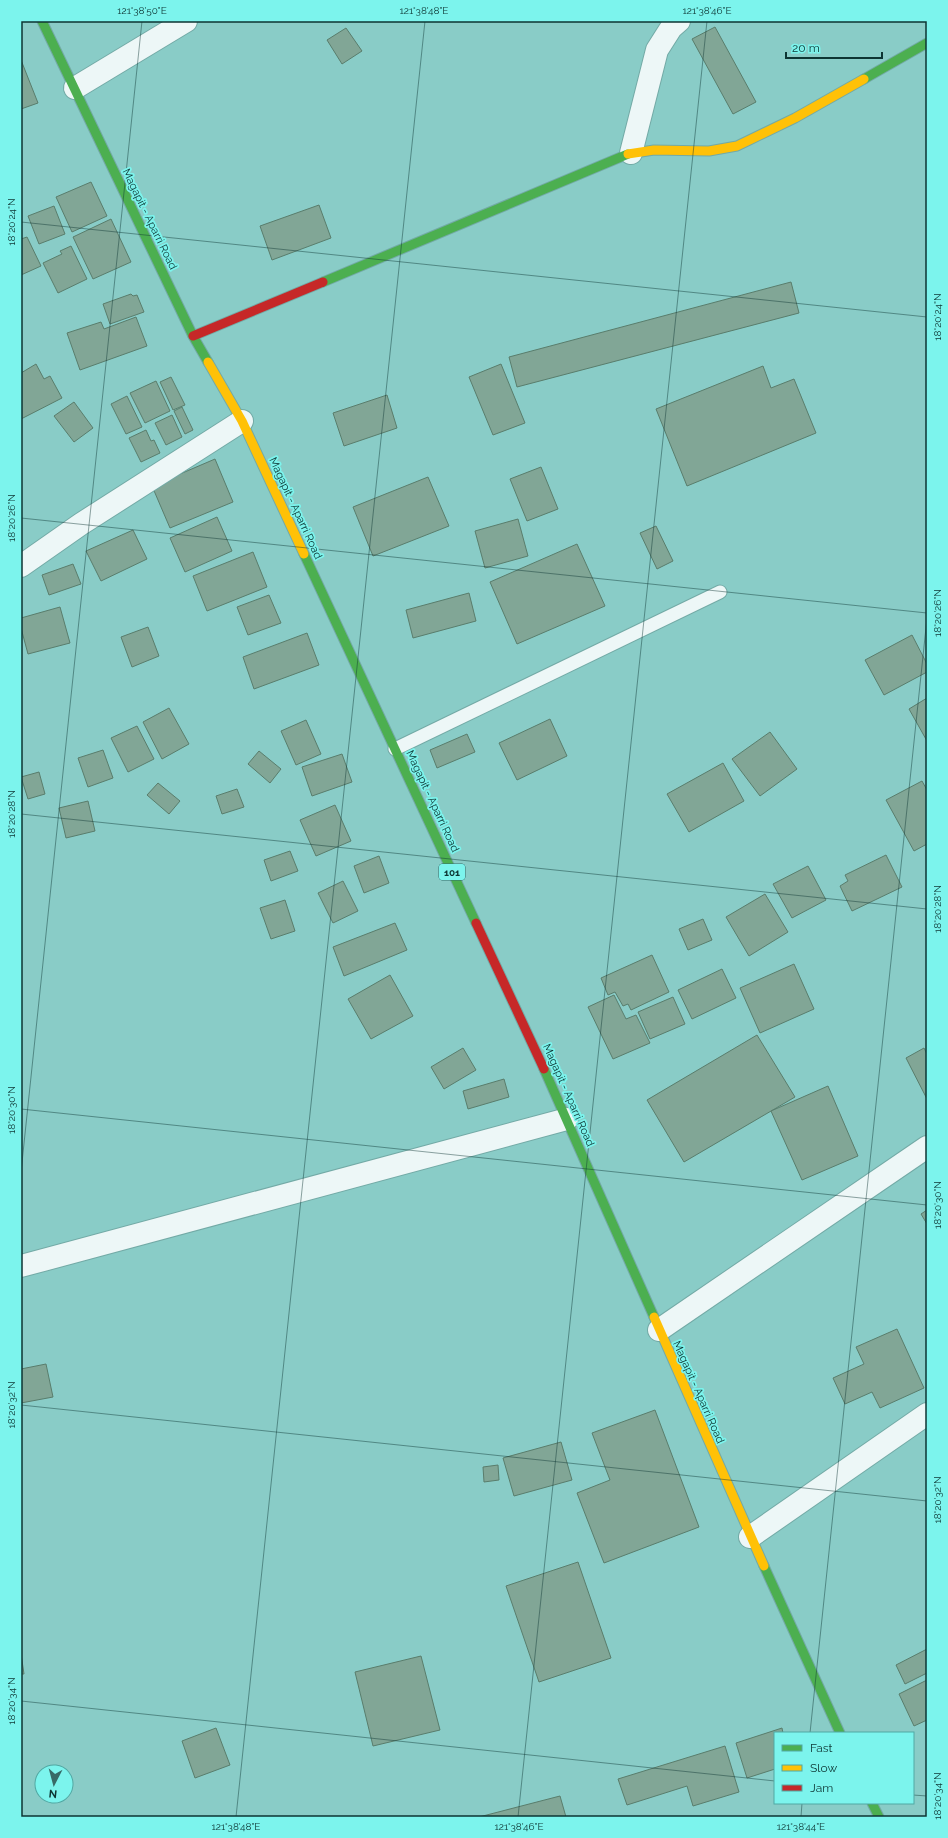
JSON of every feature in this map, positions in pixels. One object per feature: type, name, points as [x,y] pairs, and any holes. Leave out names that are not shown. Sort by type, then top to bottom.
[{"type":"main road","name":"Magapit - Aparri Road","points":[[42,21],[193,336],[242,421],[567,1118],[750,1537],[840,1732]]},
{"type":"main road","points":[[193,336],[631,153],[654,150],[709,151],[737,146],[795,118],[927,43]]},
{"type":"main road","points":[[872,1804],[879,1817]]},
{"type":"street","points":[[74,88],[186,21]]},
{"type":"street","points":[[631,153],[657,50],[671,28],[680,21]]},
{"type":"street","points":[[21,566],[81,524],[242,421]]},
{"type":"street","points":[[21,1266],[567,1118]]},
{"type":"street","points":[[659,1330],[927,1147]]},
{"type":"street","points":[[750,1537],[927,1414]]},
{"type":"lane","points":[[395,750],[720,592]]},
{"type":"building","points":[[715,27],[756,102],[733,114],[692,39]]},
{"type":"building","points":[[346,28],[362,51],[342,64],[327,40]]},
{"type":"building","points":[[21,60],[38,103],[21,109]]},
{"type":"building","points":[[91,182],[107,216],[72,232],[56,197]]},
{"type":"building","points":[[319,205],[331,238],[272,260],[260,226]]},
{"type":"building","points":[[54,206],[65,234],[39,244],[28,216]]},
{"type":"building","points":[[111,219],[131,262],[93,279],[73,237]]},
{"type":"building","points":[[27,237],[41,266],[21,275],[21,239]]},
{"type":"building","points":[[71,246],[87,279],[58,293],[43,263],[62,254],[60,251]]},
{"type":"building","points":[[791,282],[799,313],[517,387],[509,357]]},
{"type":"building","points":[[131,294],[133,296],[137,295],[144,312],[110,324],[103,304]]},
{"type":"building","points":[[136,317],[147,346],[80,370],[67,333],[101,322],[104,329]]},
{"type":"building","points":[[36,364],[44,379],[50,376],[62,398],[21,419],[21,373]]},
{"type":"building","points":[[501,364],[525,423],[493,435],[469,377]]},
{"type":"building","points":[[763,366],[771,388],[794,379],[816,433],[687,486],[656,409]]},
{"type":"building","points":[[171,377],[185,405],[173,410],[160,382]]},
{"type":"building","points":[[156,381],[170,411],[145,423],[130,393]]},
{"type":"building","points":[[387,395],[397,428],[344,446],[333,413]]},
{"type":"building","points":[[127,396],[142,427],[126,434],[111,404]]},
{"type":"building","points":[[74,402],[93,428],[74,442],[54,416]]},
{"type":"building","points":[[182,407],[193,430],[185,434],[174,411]]},
{"type":"building","points":[[172,415],[182,437],[166,445],[155,423]]},
{"type":"building","points":[[146,430],[151,441],[154,440],[160,453],[141,462],[129,438]]},
{"type":"building","points":[[215,459],[233,502],[170,528],[152,486]]},
{"type":"building","points":[[541,467],[558,509],[527,521],[510,479]]},
{"type":"building","points":[[428,477],[449,526],[373,556],[353,507]]},
{"type":"building","points":[[217,517],[232,551],[185,572],[170,538]]},
{"type":"building","points":[[518,519],[528,556],[485,568],[475,531]]},
{"type":"building","points":[[656,526],[673,561],[657,569],[640,533]]},
{"type":"building","points":[[133,530],[147,559],[101,581],[86,551]]},
{"type":"building","points":[[577,544],[605,606],[517,644],[490,582]]},
{"type":"building","points":[[253,552],[267,587],[207,611],[193,576]]},
{"type":"building","points":[[73,564],[81,584],[49,595],[42,575]]},
{"type":"building","points":[[469,593],[476,621],[413,638],[406,610]]},
{"type":"building","points":[[269,595],[281,623],[248,635],[237,607]]},
{"type":"building","points":[[60,607],[70,643],[28,654],[21,628],[21,618]]},
{"type":"building","points":[[148,627],[159,656],[132,667],[121,637]]},
{"type":"building","points":[[307,633],[319,665],[254,689],[243,657]]},
{"type":"building","points":[[912,635],[927,664],[927,672],[884,695],[865,660]]},
{"type":"building","points":[[927,698],[927,741],[909,709]]},
{"type":"building","points":[[169,708],[189,744],[162,759],[143,722]]},
{"type":"building","points":[[550,719],[567,756],[517,780],[499,743]]},
{"type":"building","points":[[306,720],[321,754],[296,765],[281,731]]},
{"type":"building","points":[[137,726],[154,759],[128,772],[111,738]]},
{"type":"building","points":[[770,732],[797,769],[760,796],[732,759]]},
{"type":"building","points":[[467,734],[475,752],[437,768],[430,750]]},
{"type":"building","points":[[103,750],[113,778],[88,787],[78,758]]},
{"type":"building","points":[[259,751],[281,769],[270,783],[248,764]]},
{"type":"building","points":[[342,754],[352,782],[312,796],[302,767]]},
{"type":"building","points":[[723,763],[744,801],[689,832],[667,794]]},
{"type":"building","points":[[39,772],[45,794],[28,799],[21,777]]},
{"type":"building","points":[[922,781],[927,790],[927,844],[914,851],[886,800]]},
{"type":"building","points":[[158,783],[180,801],[169,814],[147,795]]},
{"type":"building","points":[[237,789],[244,807],[222,814],[216,796]]},
{"type":"building","points":[[88,801],[95,831],[66,838],[59,808]]},
{"type":"building","points":[[335,805],[351,841],[316,856],[300,820]]},
{"type":"building","points":[[290,851],[298,871],[271,881],[264,860]]},
{"type":"building","points":[[886,855],[902,887],[852,911],[840,886],[848,881],[845,875]]},
{"type":"building","points":[[379,856],[389,883],[364,893],[354,866]]},
{"type":"building","points":[[808,866],[826,900],[792,918],[773,884]]},
{"type":"building","points":[[343,881],[358,911],[333,923],[318,893]]},
{"type":"building","points":[[765,894],[788,932],[749,956],[726,917]]},
{"type":"building","points":[[285,900],[295,931],[271,939],[260,908]]},
{"type":"building","points":[[703,919],[712,940],[688,950],[679,929]]},
{"type":"building","points":[[395,923],[407,950],[344,976],[333,947]]},
{"type":"building","points":[[652,955],[669,992],[631,1010],[628,1004],[623,1006],[615,992],[608,995],[601,978]]},
{"type":"building","points":[[794,964],[814,1009],[760,1033],[740,988]]},
{"type":"building","points":[[722,969],[736,998],[692,1019],[678,990]]},
{"type":"building","points":[[390,975],[413,1016],[371,1039],[348,999]]},
{"type":"building","points":[[614,995],[626,1019],[636,1015],[650,1043],[613,1059],[588,1007]]},
{"type":"building","points":[[673,997],[685,1024],[650,1039],[638,1012]]},
{"type":"building","points":[[757,1035],[795,1097],[684,1162],[647,1100]]},
{"type":"building","points":[[463,1048],[476,1070],[444,1089],[431,1067]]},
{"type":"building","points":[[924,1048],[927,1054],[927,1099],[906,1058]]},
{"type":"building","points":[[504,1079],[509,1097],[468,1109],[463,1091]]},
{"type":"building","points":[[828,1086],[858,1156],[802,1180],[771,1111]]},
{"type":"building","points":[[927,1210],[927,1224],[921,1214]]},
{"type":"building","points":[[897,1329],[924,1388],[880,1408],[872,1392],[845,1404],[833,1378],[864,1364],[856,1347]]},
{"type":"building","points":[[46,1364],[53,1397],[21,1403],[21,1369]]},
{"type":"building","points":[[655,1410],[699,1527],[604,1563],[577,1493],[610,1480],[592,1433]]},
{"type":"building","points":[[561,1442],[572,1480],[514,1496],[503,1458]]},
{"type":"building","points":[[498,1465],[499,1480],[484,1482],[483,1467]]},
{"type":"building","points":[[578,1562],[611,1658],[539,1682],[506,1586]]},
{"type":"building","points":[[927,1649],[927,1673],[905,1684],[896,1665]]},
{"type":"building","points":[[21,1654],[24,1674],[21,1674]]},
{"type":"building","points":[[421,1656],[440,1730],[373,1746],[355,1672]]},
{"type":"building","points":[[927,1680],[927,1720],[914,1726],[899,1694]]},
{"type":"building","points":[[216,1728],[230,1765],[195,1778],[182,1741]]},
{"type":"building","points":[[782,1728],[783,1732],[774,1732],[774,1769],[747,1778],[736,1743]]},
{"type":"building","points":[[725,1746],[739,1792],[693,1806],[687,1786],[627,1805],[618,1779]]},
{"type":"building","points":[[560,1796],[566,1817],[479,1817]]},
{"type":"traffic: fast","points":[[42,21],[193,336],[208,362]]},
{"type":"traffic: fast","points":[[864,79],[927,43]]},
{"type":"traffic: fast","points":[[323,282],[628,154]]},
{"type":"traffic: fast","points":[[304,554],[476,923]]},
{"type":"traffic: fast","points":[[544,1069],[654,1317]]},
{"type":"traffic: fast","points":[[764,1566],[840,1732]]},
{"type":"traffic: fast","points":[[872,1804],[879,1817]]},
{"type":"traffic: slow","points":[[628,154],[654,150],[709,151],[737,146],[795,118],[864,79]]},
{"type":"traffic: slow","points":[[208,362],[242,421],[304,554]]},
{"type":"traffic: slow","points":[[654,1317],[764,1566]]},
{"type":"traffic: jam","points":[[193,336],[323,282]]},
{"type":"traffic: jam","points":[[476,923],[544,1069]]}]
